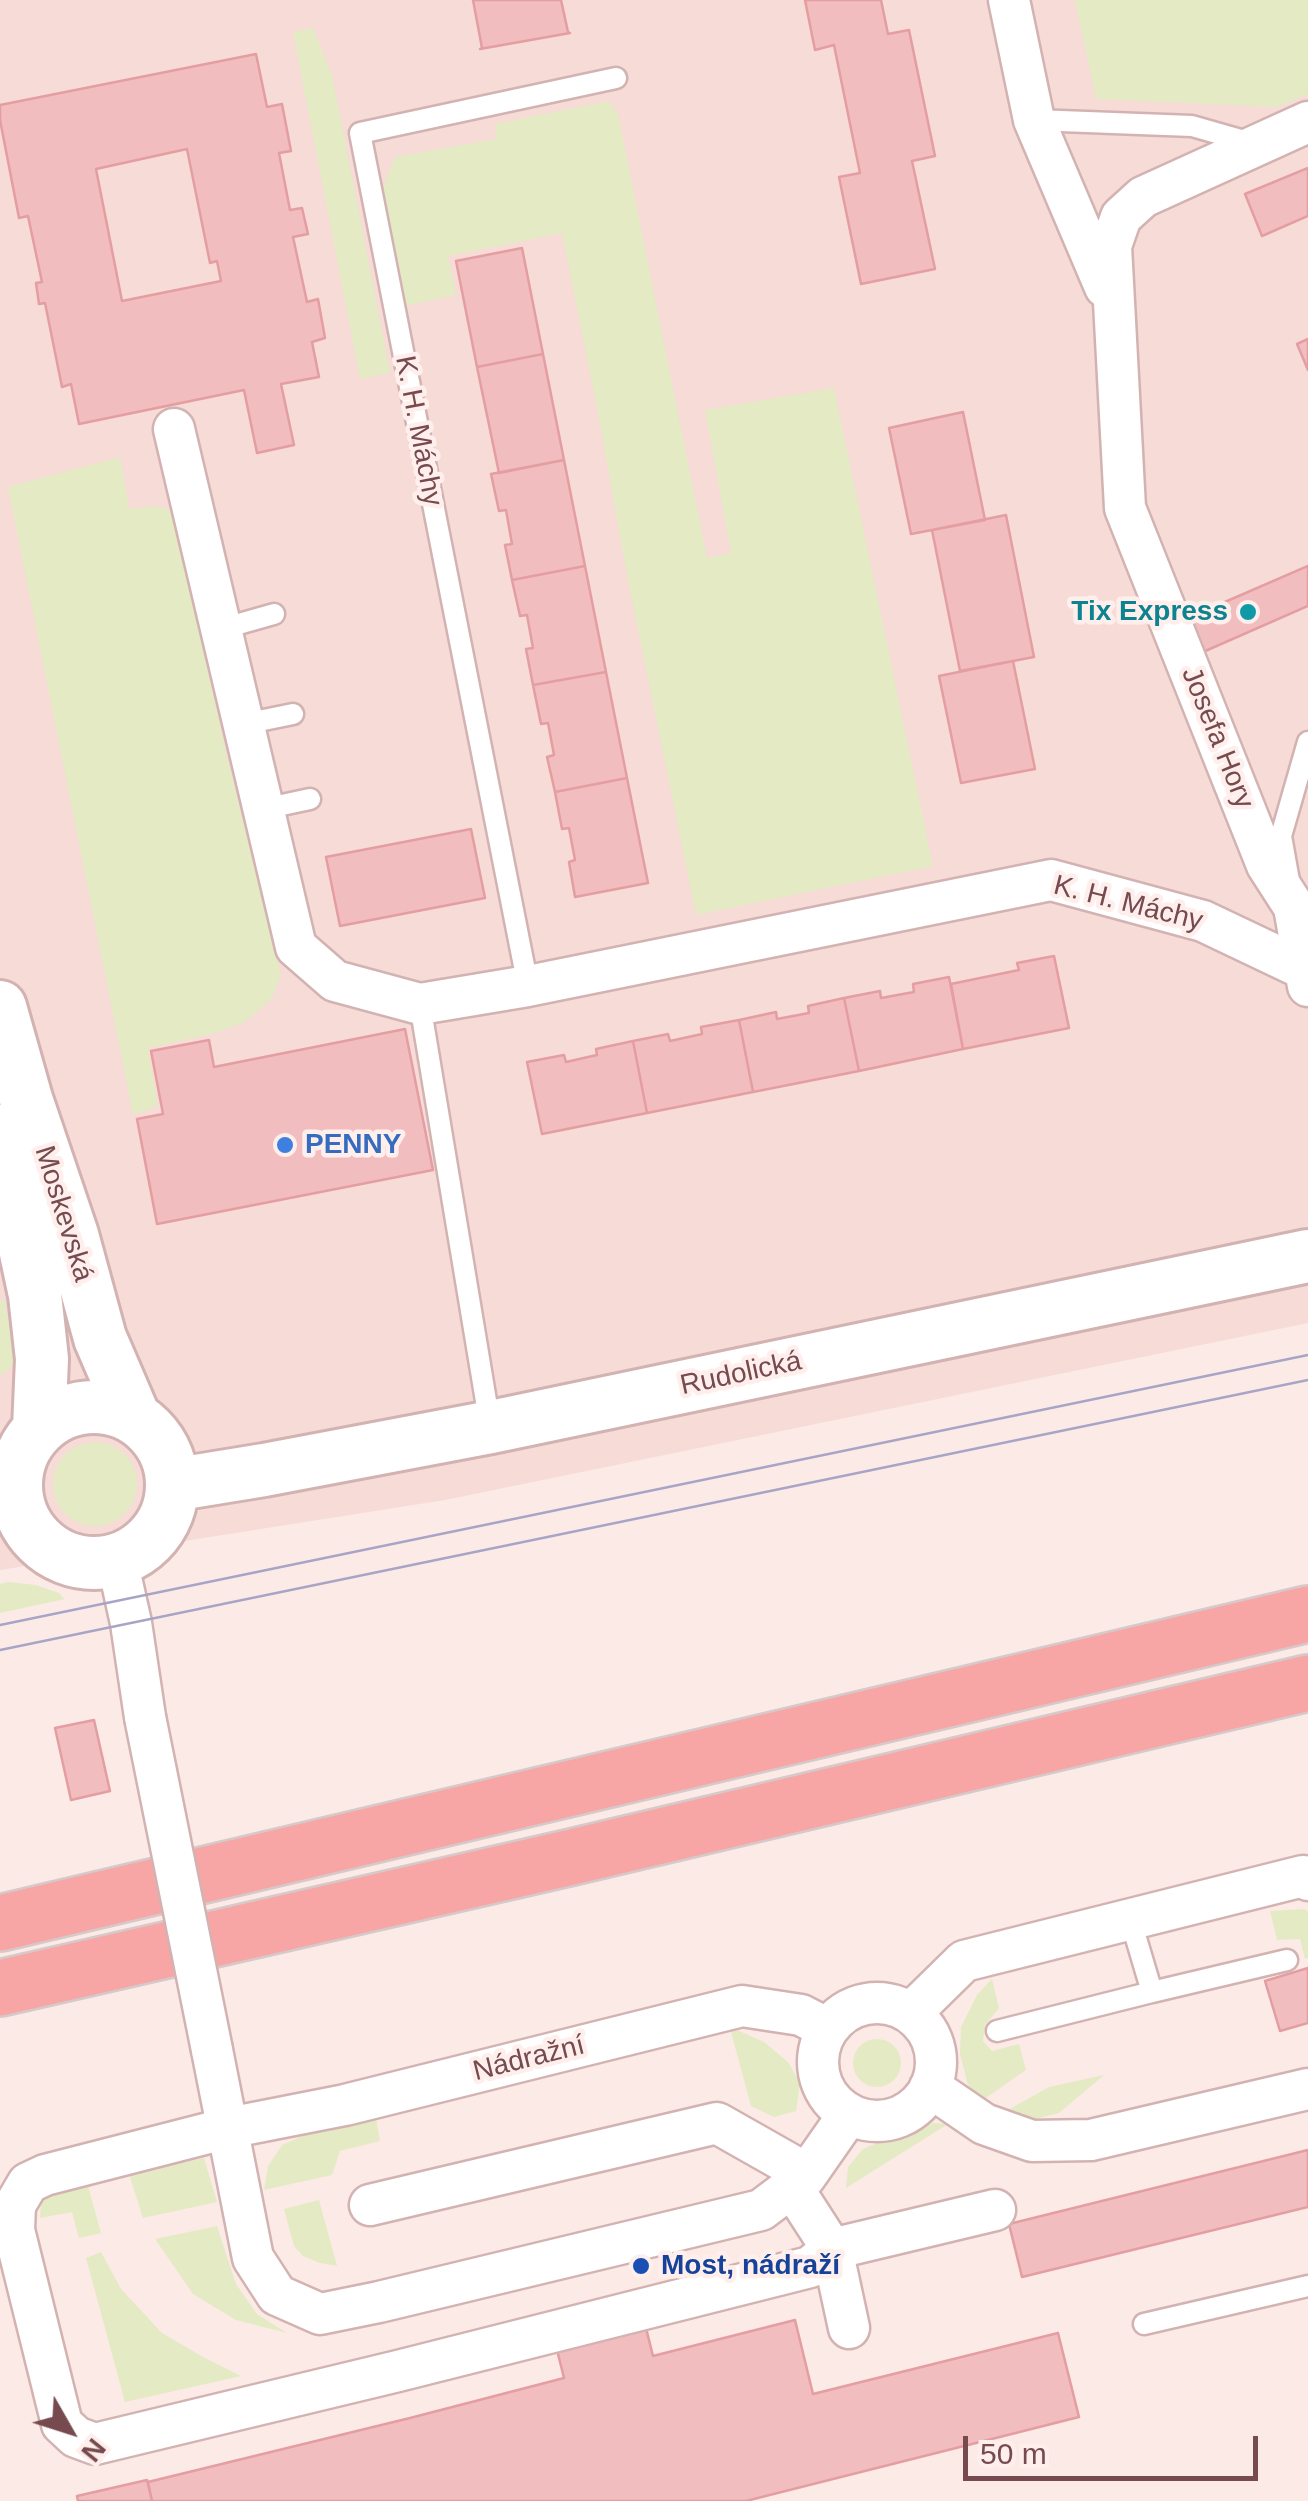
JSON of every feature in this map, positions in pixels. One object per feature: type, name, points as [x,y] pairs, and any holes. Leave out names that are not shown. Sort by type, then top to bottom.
[{"type":"highway","points":[[0,1924],[1308,1614]]},
{"type":"highway","points":[[0,1988],[1308,1683]]},
{"type":"street","name":"Josefa Hory","points":[[1009,0],[1034,120],[1114,309]]},
{"type":"street","name":"Josefa Hory","points":[[1307,976],[1294,907],[1267,864],[1125,508],[1111,246],[1121,217],[1143,197],[1308,122]]},
{"type":"street","name":"K. H. Máchy","points":[[174,429],[296,947],[335,981],[420,1004],[528,986],[1051,880],[1203,921],[1307,976]]},
{"type":"street","name":"Moskevská","points":[[0,1008],[26,1100],[72,1235],[100,1338],[134,1418]]},
{"type":"street","name":"Moskevská","points":[[0,1130],[35,1296],[42,1358],[39,1429]]},
{"type":"street","name":"Rudolická","points":[[172,1484],[491,1426],[1308,1256]]},
{"type":"street","points":[[82,1408],[109,1408],[134,1418],[154,1435],[167,1459],[172,1484],[168,1509],[157,1531],[139,1549],[117,1560],[95,1564],[74,1561],[53,1552],[12,1524],[16,1472],[24,1449],[39,1429],[58,1415],[82,1408]]},
{"type":"street","points":[[117,1560],[253,2258],[277,2295],[320,2314],[761,2210],[799,2180],[850,2114]]},
{"type":"street","points":[[912,2012],[964,1961],[1306,1877]]},
{"type":"street","points":[[866,2004],[890,2004],[912,2012],[932,2041],[936,2064],[930,2088],[916,2106],[895,2118],[872,2121],[836,2105],[822,2085],[817,2062],[821,2039],[828,2029],[844,2012],[866,2004]]},
{"type":"street","name":"Nádražní","points":[[828,2029],[802,2016],[742,2006],[345,2105],[228,2128],[45,2175],[28,2183],[14,2205],[14,2230],[62,2424],[76,2438],[95,2444],[810,2268],[832,2249]]},
{"type":"street","points":[[930,2088],[984,2124],[1032,2142],[1090,2140],[1308,2088]]},
{"type":"street","points":[[370,2205],[717,2123],[799,2180],[832,2249],[849,2328]]},
{"type":"street","points":[[832,2249],[995,2210]]},
{"type":"lane","name":"K. H. Máchy","points":[[528,986],[360,133],[616,78]]},
{"type":"lane","points":[[1034,120],[1192,126],[1258,145]]},
{"type":"lane","points":[[221,629],[274,614]]},
{"type":"lane","points":[[244,724],[293,714]]},
{"type":"lane","points":[[1294,907],[1282,836],[1308,742]]},
{"type":"lane","points":[[263,810],[310,799]]},
{"type":"lane","points":[[420,1004],[491,1426]]},
{"type":"lane","points":[[1130,1918],[1152,1992]]},
{"type":"lane","points":[[998,2031],[1287,1960]]},
{"type":"lane","points":[[1144,2324],[1308,2286]]},
{"type":"shaded area","points":[[0,0],[1308,0],[1308,1323],[445,1500],[0,1570]]},
{"type":"green space","points":[[1075,0],[1308,0],[1308,94],[1277,107],[1096,99]]},
{"type":"green space","points":[[313,28],[332,75],[390,373],[360,379],[293,32]]},
{"type":"green space","points":[[609,101],[618,114],[707,558],[731,553],[705,410],[834,388],[933,866],[696,915],[562,233],[448,256],[456,295],[404,306],[382,190],[395,157],[496,139],[495,124]]},
{"type":"green space","points":[[120,457],[129,509],[152,506],[175,510],[225,748],[281,975],[271,1000],[243,1023],[148,1048],[158,1106],[133,1115],[8,487]]},
{"type":"green space","points":[[4,1299],[17,1362],[0,1376],[0,1300]]},
{"type":"green space","points":[[87,1442],[103,1442],[119,1449],[130,1460],[137,1484],[134,1500],[125,1514],[103,1526],[87,1526],[71,1519],[60,1508],[53,1492],[53,1476],[60,1460],[71,1449]]},
{"type":"green space","points":[[0,1584],[36,1585],[65,1599],[0,1613]]},
{"type":"green space","points":[[1270,1911],[1308,1911],[1305,1959],[1300,1939],[1277,1940]]},
{"type":"green space","points":[[992,1979],[999,2008],[985,2025],[983,2041],[992,2051],[1019,2044],[1026,2070],[983,2100],[968,2085],[960,2054],[961,2027],[977,1995]]},
{"type":"green space","points":[[737,2030],[764,2042],[788,2062],[800,2083],[796,2111],[774,2117],[751,2106],[731,2032]]},
{"type":"green space","points":[[877,2039],[894,2046],[901,2063],[894,2080],[877,2087],[860,2080],[853,2063],[860,2046]]},
{"type":"green space","points":[[1104,2075],[1059,2113],[1035,2119],[1008,2110],[1049,2087]]},
{"type":"green space","points":[[376,2118],[380,2141],[340,2151],[332,2175],[264,2190],[268,2166],[282,2145],[307,2134]]},
{"type":"green space","points":[[933,2123],[948,2124],[846,2188],[848,2167],[863,2149],[884,2140],[907,2138]]},
{"type":"green space","points":[[204,2158],[217,2202],[143,2218],[129,2174]]},
{"type":"green space","points":[[88,2186],[101,2233],[79,2238],[72,2212],[40,2218],[41,2203],[53,2193]]},
{"type":"green space","points":[[319,2200],[337,2266],[303,2256],[294,2246],[284,2209]]},
{"type":"green space","points":[[217,2226],[236,2284],[257,2314],[287,2333],[236,2320],[193,2294],[155,2239]]},
{"type":"green space","points":[[101,2252],[121,2289],[162,2333],[241,2376],[125,2402],[86,2258]]},
{"type":"building","points":[[473,0],[561,0],[570,33],[480,49]]},
{"type":"building","points":[[805,0],[881,0],[888,34],[909,30],[935,156],[912,161],[935,269],[861,284],[839,177],[860,173],[834,45],[815,50]]},
{"type":"building","points":[[256,54],[267,107],[282,104],[291,151],[279,153],[290,210],[302,208],[308,234],[293,237],[307,302],[318,299],[325,338],[312,342],[319,377],[281,384],[294,445],[257,453],[244,390],[79,424],[71,384],[62,387],[45,303],[39,304],[36,283],[42,282],[28,216],[19,218],[0,105]],"holes":[[[187,149],[210,263],[217,261],[221,281],[122,301],[96,169]]]},
{"type":"building","points":[[1308,168],[1308,216],[1262,236],[1245,194]]},
{"type":"building","points":[[522,248],[543,354],[477,367],[456,261]]},
{"type":"building","points":[[1308,339],[1308,370],[1297,344]]},
{"type":"building","points":[[543,354],[564,460],[499,473],[477,367]]},
{"type":"building","points":[[963,412],[985,520],[911,534],[889,428]]},
{"type":"building","points":[[564,460],[585,566],[512,580],[505,545],[512,544],[506,510],[499,511],[491,474]]},
{"type":"building","points":[[1006,515],[1034,657],[960,671],[932,530]]},
{"type":"building","points":[[585,566],[606,672],[533,685],[526,649],[533,648],[527,615],[520,616],[512,580]]},
{"type":"building","name":"Tix Express","points":[[1308,566],[1308,606],[1203,652],[1188,618]]},
{"type":"building","points":[[1013,661],[1035,769],[961,783],[939,676]]},
{"type":"building","points":[[606,672],[627,778],[555,792],[547,757],[554,755],[548,723],[541,724],[533,685]]},
{"type":"building","points":[[627,778],[648,883],[575,897],[569,862],[575,860],[569,828],[562,829],[555,792]]},
{"type":"building","points":[[471,829],[485,898],[340,926],[326,857]]},
{"type":"building","points":[[1054,956],[1069,1028],[963,1049],[951,984],[1019,970],[1017,963]]},
{"type":"building","points":[[949,977],[963,1049],[859,1071],[844,998],[880,991],[881,998],[914,992],[913,984]]},
{"type":"building","points":[[844,998],[859,1071],[753,1092],[739,1020],[776,1012],[777,1019],[809,1013],[808,1006]]},
{"type":"building","points":[[739,1020],[753,1092],[647,1113],[633,1041],[668,1034],[670,1041],[702,1034],[701,1027]]},
{"type":"building","name":"PENNY","points":[[405,1029],[433,1170],[157,1224],[137,1119],[163,1114],[151,1051],[209,1040],[214,1067]]},
{"type":"building","points":[[633,1041],[647,1113],[542,1134],[527,1062],[564,1055],[566,1062],[597,1055],[596,1049]]},
{"type":"building","points":[[94,1720],[110,1791],[71,1800],[55,1728]]},
{"type":"building","points":[[1308,1968],[1308,2023],[1280,2031],[1265,1981]]},
{"type":"building","points":[[1308,2150],[1308,2207],[1022,2277],[1009,2224]]},
{"type":"building","points":[[795,2320],[813,2394],[1058,2333],[1079,2417],[746,2501],[152,2501],[148,2482],[564,2378],[556,2346],[645,2324],[653,2356]]},
{"type":"building","points":[[147,2480],[152,2501],[78,2501],[77,2496]]},
{"type":"tram line","points":[[0,1625],[1308,1355]]},
{"type":"tram line","points":[[0,1650],[1308,1380]]},
{"type":"place","name":"Tix Express","points":[[1248,612]]},
{"type":"place","name":"PENNY","points":[[285,1145]]},
{"type":"place","name":"Most, nádraží","points":[[641,2266]]}]
